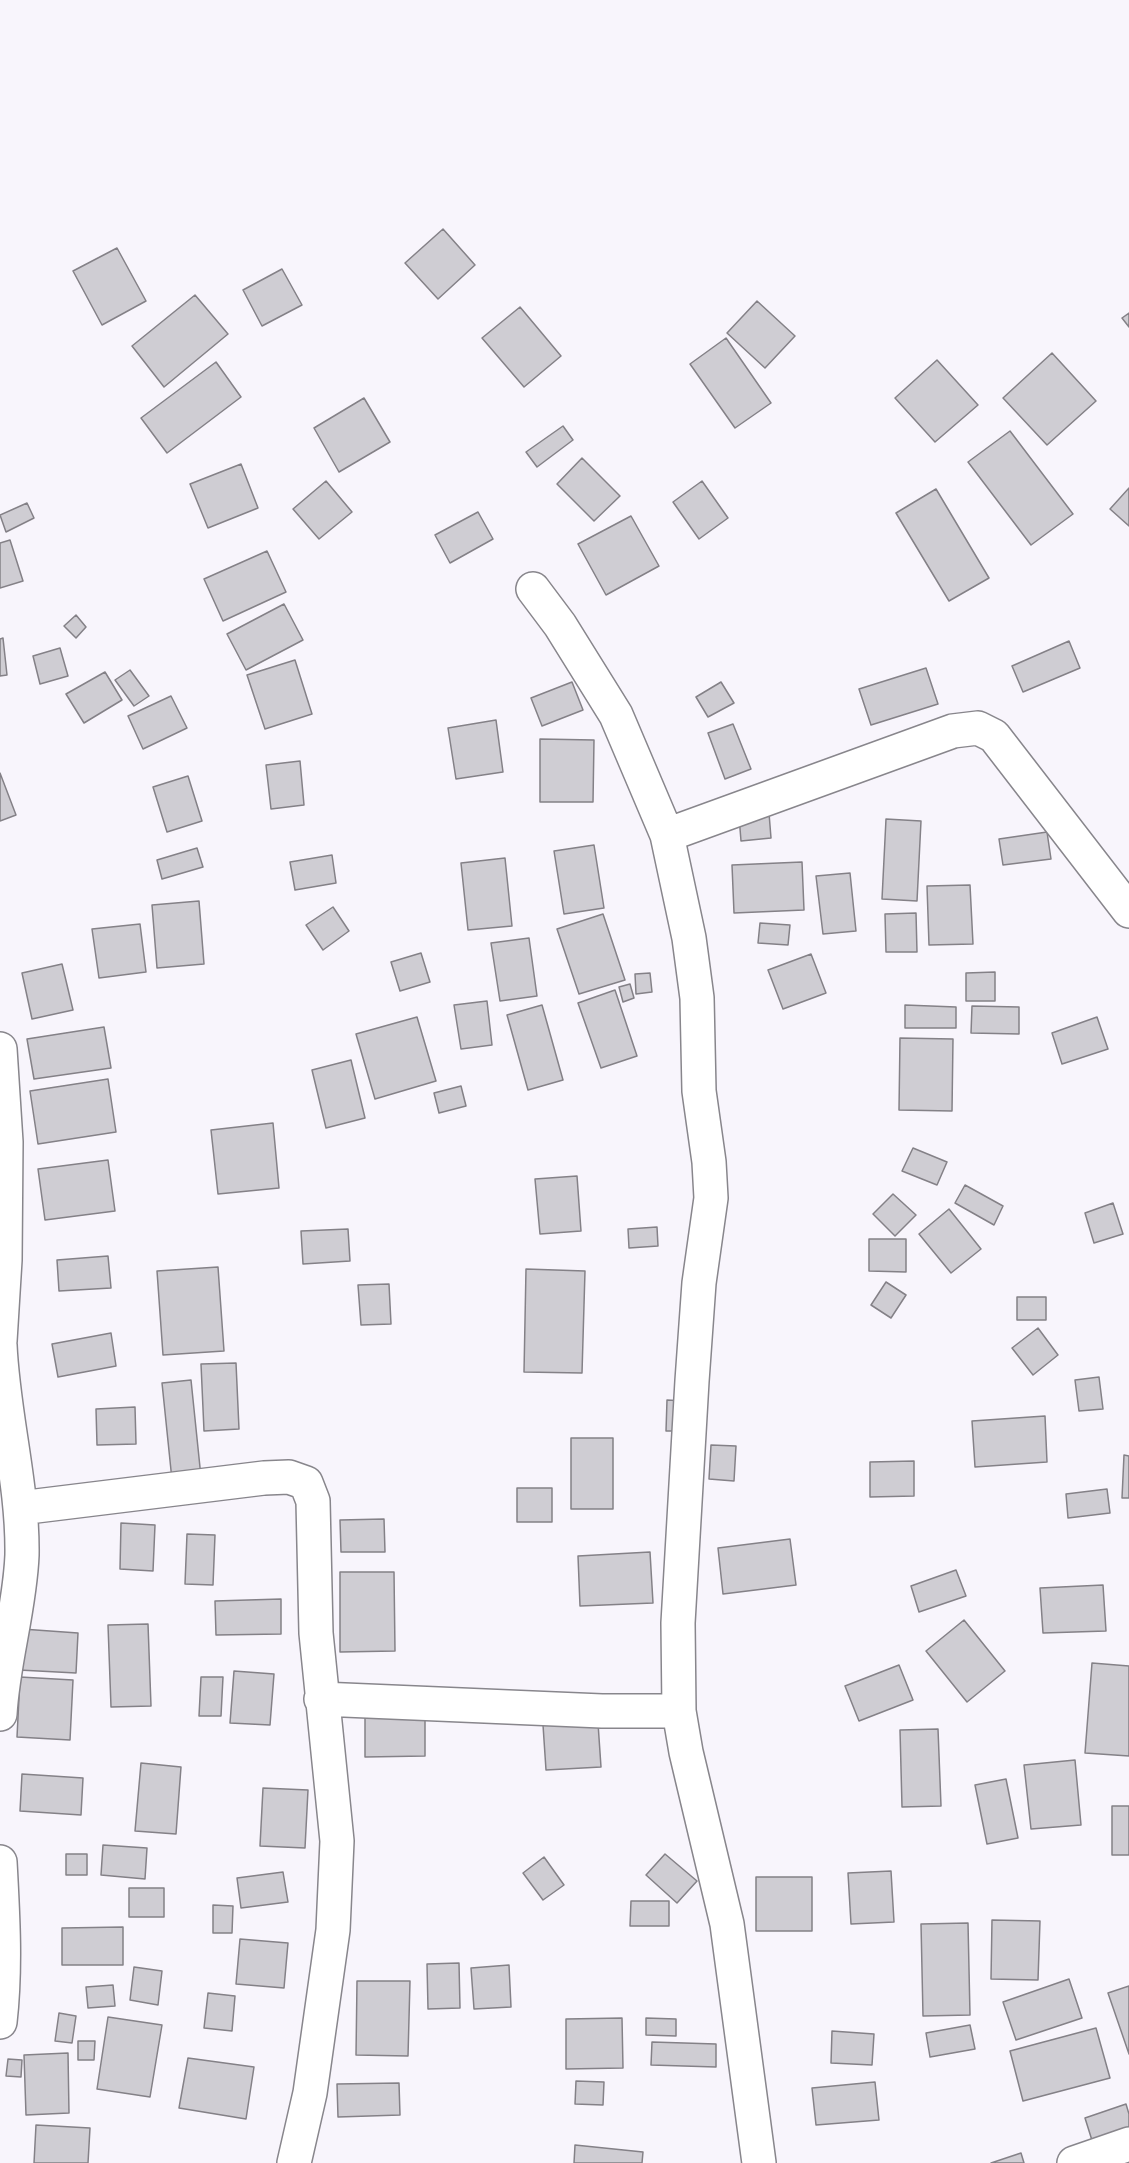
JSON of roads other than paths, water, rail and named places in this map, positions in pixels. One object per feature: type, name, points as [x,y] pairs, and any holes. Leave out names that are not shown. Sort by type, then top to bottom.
[{"type":"street","points":[[533,589],[560,625],[616,715],[667,835],[689,938],[697,998],[699,1091],[709,1162],[711,1198],[699,1283],[692,1382],[678,1623],[679,1711],[686,1752],[727,1924],[759,2163]]},
{"type":"street","points":[[667,835],[953,731],[978,728],[994,736],[1129,911]]},
{"type":"street","points":[[0,1049],[6,1142],[1,1377],[20,1508],[22,1556],[0,1714]]},
{"type":"street","points":[[20,1508],[264,1478],[289,1477],[306,1483],[313,1501],[316,1633],[321,1699],[334,1788],[337,1841],[333,1930],[310,2093],[294,2163]]},
{"type":"street","points":[[321,1699],[602,1712],[679,1711]]},
{"type":"street","points":[[0,1862],[3,1919],[3,1990],[0,2022]]},
{"type":"street","points":[[1074,2163],[1129,2144]]}]
